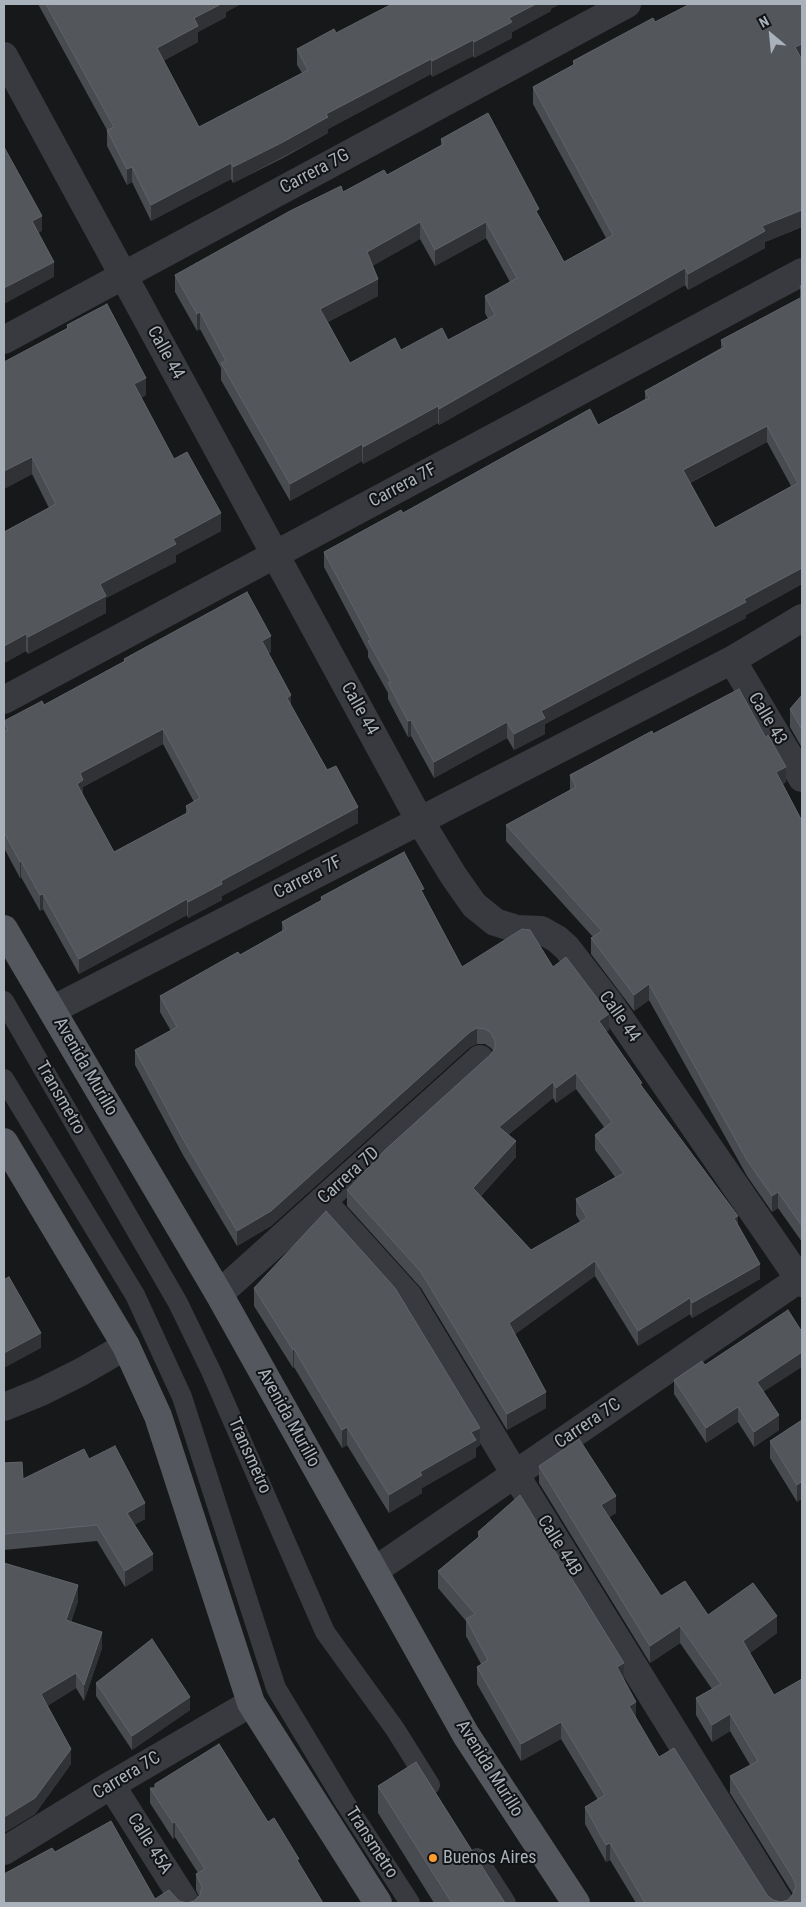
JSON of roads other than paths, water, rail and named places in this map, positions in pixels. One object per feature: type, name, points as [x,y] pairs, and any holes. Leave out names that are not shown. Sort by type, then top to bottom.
[{"type":"main road","name":"Avenida Murillo","points":[[4,929],[219,1294],[466,1736],[576,1903]]},
{"type":"main road","points":[[4,1142],[126,1346],[158,1416],[251,1703],[378,1903]]},
{"type":"street","name":"Carrera 7G","points":[[4,340],[627,4]]},
{"type":"street","name":"Calle 44","points":[[4,56],[420,821],[453,875],[474,905],[495,922],[517,929],[541,930],[557,939],[576,959],[608,1001],[801,1280]]},
{"type":"street","name":"Carrera 7F","points":[[4,700],[802,272]]},
{"type":"street","name":"Carrera 7F","points":[[52,1010],[732,660],[802,618]]},
{"type":"street","name":"Calle 43","points":[[732,660],[802,778]]},
{"type":"street","name":"Carrera 7D","points":[[219,1294],[480,1059]]},
{"type":"street","name":"Calle 44B","points":[[322,1201],[408,1296],[515,1474],[780,1903]]},
{"type":"street","name":"Carrera 7C","points":[[374,1571],[801,1280]]},
{"type":"street","points":[[4,1407],[81,1372],[126,1346]]},
{"type":"street","name":"Carrera 7C","points":[[4,1851],[111,1785],[251,1703]]},
{"type":"street","name":"Calle 45A","points":[[111,1785],[186,1903]]},
{"type":"lane","name":"Transmetro","points":[[4,1001],[178,1303],[211,1371],[326,1632],[395,1729],[442,1804]]},
{"type":"lane","name":"Transmetro","points":[[4,1079],[135,1295],[182,1397],[276,1688],[344,1801],[410,1903]]},
{"type":"lane","points":[[469,1845],[506,1903]]},
{"type":"place","name":"Buenos Aires","points":[[433,1858]]}]
